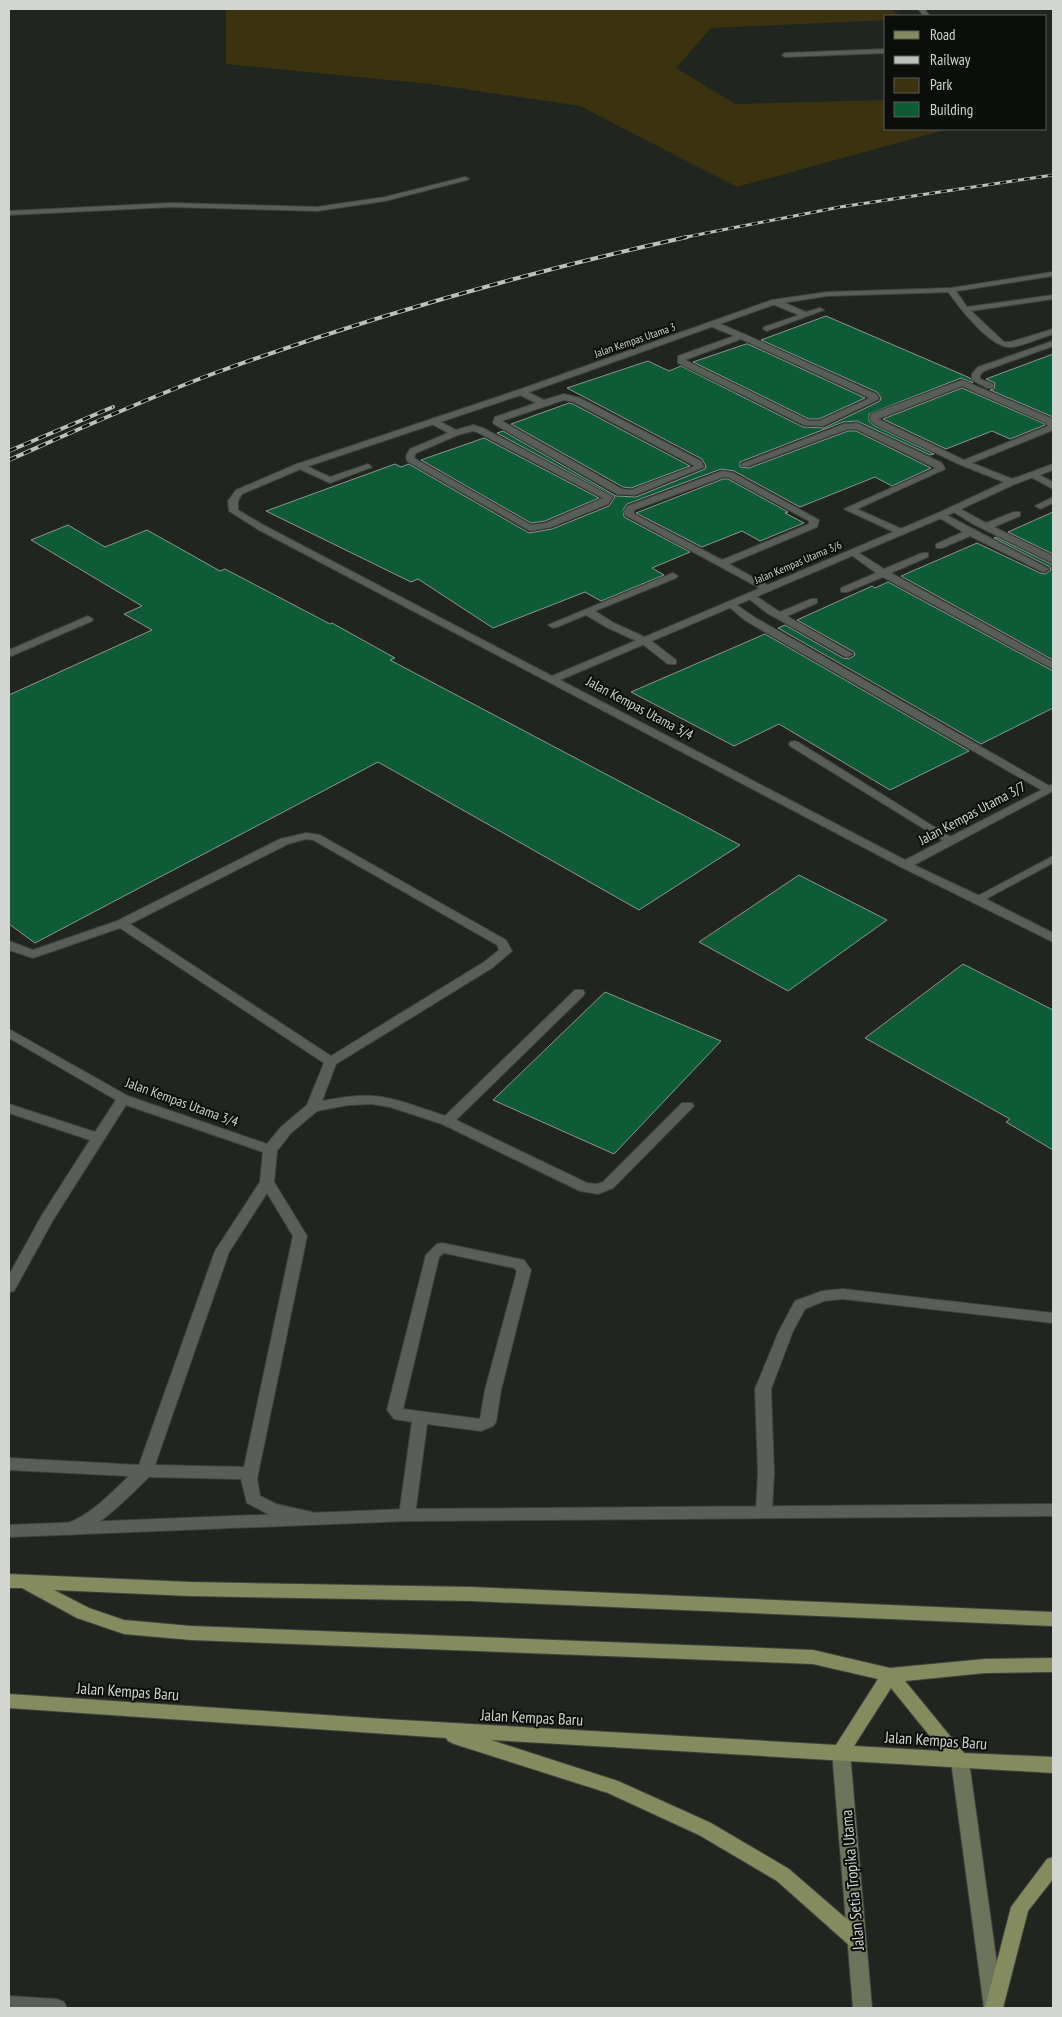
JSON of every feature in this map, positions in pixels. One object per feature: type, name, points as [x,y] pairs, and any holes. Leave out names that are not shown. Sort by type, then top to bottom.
[{"type":"main road","points":[[17,1581],[190,1589],[472,1594],[1053,1619]]},
{"type":"main road","points":[[17,1581],[83,1613],[124,1627],[191,1633],[813,1657],[890,1675],[985,1666],[1053,1665]]},
{"type":"main road","points":[[841,1752],[890,1675]]},
{"type":"main road","points":[[890,1675],[960,1761],[994,2008]]},
{"type":"main road","name":"Jalan Kempas Baru","points":[[9,1701],[436,1730],[1053,1765]]},
{"type":"main road","points":[[436,1730],[612,1787],[705,1829],[783,1875],[857,1940]]},
{"type":"main road","name":"Jalan Setia Tropika Utama","points":[[841,1752],[863,2008]]},
{"type":"main road","points":[[994,2008],[1020,1907],[1053,1866]]},
{"type":"street","points":[[785,55],[884,51]]},
{"type":"street","points":[[9,213],[171,205],[317,209],[385,199],[466,180]]},
{"type":"street","name":"Jalan Kempas Utama 3","points":[[239,492],[300,466],[521,392],[775,302],[827,294],[951,290],[1053,274]]},
{"type":"street","points":[[951,290],[965,310],[1002,344],[1011,345],[1053,331]]},
{"type":"street","points":[[965,310],[1053,297]]},
{"type":"street","points":[[775,302],[806,315]]},
{"type":"street","points":[[767,329],[820,310]]},
{"type":"street","points":[[713,324],[741,336],[872,396],[876,400],[820,424],[812,424],[681,361],[681,358],[741,336]]},
{"type":"street","points":[[1053,343],[981,369],[976,374],[976,380],[1053,414]]},
{"type":"street","points":[[964,464],[1053,427],[1050,421],[962,383],[874,416],[874,420],[879,423],[964,464],[1012,482]]},
{"type":"street","points":[[521,392],[543,403],[564,397],[577,400],[698,463],[700,466],[632,493],[620,492],[497,422],[498,419],[543,403]]},
{"type":"street","points":[[433,421],[455,433],[473,428],[480,430],[608,497],[606,502],[548,525],[530,528],[410,459],[413,451],[455,433]]},
{"type":"street","points":[[745,464],[839,428],[857,426],[939,466],[941,469],[849,509],[901,532]]},
{"type":"street","points":[[300,466],[330,480],[368,467]]},
{"type":"street","name":"Jalan Kempas Utama 3/6","points":[[552,680],[941,515],[1012,482],[1053,467]]},
{"type":"street","points":[[721,564],[807,528],[814,524],[814,520],[730,476],[722,474],[630,508],[628,511],[630,515],[721,564],[768,589]]},
{"type":"street","points":[[1034,475],[1053,486]]},
{"type":"street","name":"Jalan Kempas Utama 3/4","points":[[239,492],[232,501],[234,511],[262,528],[905,865],[978,899],[1053,938]]},
{"type":"street","points":[[1040,506],[1053,500]]},
{"type":"street","points":[[955,508],[986,527],[1053,560]]},
{"type":"street","points":[[986,527],[1017,514]]},
{"type":"street","points":[[941,515],[970,532],[1044,569]]},
{"type":"street","points":[[939,546],[970,532]]},
{"type":"street","points":[[853,552],[884,573],[1053,666]]},
{"type":"street","points":[[844,590],[925,555]]},
{"type":"street","points":[[553,625],[673,576]]},
{"type":"street","points":[[751,596],[780,616],[848,654]]},
{"type":"street","points":[[780,616],[814,601]]},
{"type":"street","points":[[732,604],[750,619],[1051,789]]},
{"type":"street","points":[[587,611],[610,625],[645,641],[672,662]]},
{"type":"street","points":[[9,654],[88,619]]},
{"type":"street","points":[[794,744],[951,841]]},
{"type":"street","name":"Jalan Kempas Utama 3/7","points":[[905,865],[1051,789]]},
{"type":"street","points":[[9,945],[18,950],[34,954],[121,924],[284,841],[306,836],[316,837],[502,943],[506,951],[493,962],[331,1062],[313,1107],[286,1130],[270,1150],[267,1182],[222,1251],[145,1471],[103,1510],[75,1529],[57,1531]]},
{"type":"street","points":[[978,899],[1053,860]]},
{"type":"street","points":[[121,924],[331,1062]]},
{"type":"street","points":[[446,1121],[579,993]]},
{"type":"street","name":"Jalan Kempas Utama 3/4","points":[[9,1033],[123,1099],[270,1150]]},
{"type":"street","points":[[9,1287],[47,1218],[123,1099]]},
{"type":"street","points":[[313,1107],[348,1101],[372,1100],[391,1103],[446,1121],[585,1188],[598,1188],[608,1185],[687,1106]]},
{"type":"street","points":[[9,1108],[99,1138]]},
{"type":"street","points":[[267,1182],[300,1236],[249,1479],[253,1499],[272,1510],[321,1518]]},
{"type":"street","points":[[442,1248],[522,1266],[524,1270],[493,1390],[488,1422],[481,1425],[420,1418],[399,1415],[396,1413],[395,1407],[433,1255],[442,1248]]},
{"type":"street","points":[[764,1511],[764,1389],[786,1331],[800,1305],[822,1296],[843,1294],[1053,1318]]},
{"type":"street","points":[[407,1515],[420,1418]]},
{"type":"street","points":[[9,1464],[145,1471],[250,1473]]},
{"type":"street","points":[[9,1532],[407,1515],[1053,1510]]},
{"type":"street","points":[[9,2005],[56,2008]]},
{"type":"green space","points":[[226,9],[892,9],[899,15],[884,15],[884,20],[711,28],[676,68],[735,104],[884,100],[884,130],[944,130],[737,187],[580,106],[431,84],[226,64]]},
{"type":"building","points":[[826,316],[970,378],[973,383],[961,378],[869,414],[869,421],[875,426],[934,454],[930,455],[857,421],[843,422],[740,462],[740,467],[749,468],[848,431],[856,431],[931,468],[892,486],[875,477],[800,507],[734,471],[721,469],[627,504],[623,510],[624,517],[690,552],[652,568],[664,575],[601,601],[585,592],[493,628],[418,579],[411,582],[266,511],[395,464],[401,467],[409,464],[529,533],[552,529],[609,506],[615,497],[497,433],[503,431],[616,496],[636,497],[705,469],[706,466],[702,459],[567,388],[648,361],[669,371],[681,366],[803,427],[824,428],[880,401],[881,398],[877,392],[761,340]]},
{"type":"building","points":[[746,344],[865,398],[819,419],[809,419],[693,362]]},
{"type":"building","points":[[1053,354],[1053,417],[990,390],[994,389],[995,383],[986,379]]},
{"type":"building","points":[[962,388],[1045,425],[1010,439],[992,431],[946,449],[883,419]]},
{"type":"building","points":[[569,403],[690,466],[631,488],[623,487],[511,424]]},
{"type":"building","points":[[484,438],[599,498],[545,521],[531,523],[421,460]]},
{"type":"building","points":[[723,479],[728,479],[788,512],[785,513],[804,523],[760,541],[742,531],[702,547],[636,513]]},
{"type":"building","points":[[1053,512],[1053,554],[1008,532]]},
{"type":"building","points":[[68,525],[105,547],[147,530],[220,571],[225,569],[330,624],[332,623],[395,658],[390,660],[740,845],[639,910],[378,762],[35,943],[9,924],[9,695],[152,630],[124,614],[142,606],[31,540]]},
{"type":"building","points":[[996,537],[1053,565],[1053,660],[901,576],[977,543],[1040,573],[1045,574],[1051,570],[1050,567],[994,538]]},
{"type":"building","points":[[888,582],[1053,671],[1053,708],[981,744],[778,628],[785,625],[843,658],[849,659],[855,655],[854,652],[797,620],[872,586],[875,588]]},
{"type":"building","points":[[765,634],[969,751],[890,790],[779,724],[734,746],[631,692]]},
{"type":"building","points":[[799,875],[887,920],[788,991],[699,942]]},
{"type":"building","points":[[963,964],[1053,1010],[1053,1150],[1006,1122],[1010,1119],[865,1038]]},
{"type":"building","points":[[605,992],[721,1041],[614,1154],[493,1100]]},
{"type":"railway","points":[[681,238],[840,207],[1053,175]]},
{"type":"railway","points":[[9,460],[189,383],[331,333],[449,297],[567,265],[687,237]]},
{"type":"railway","points":[[9,451],[113,407]]}]
